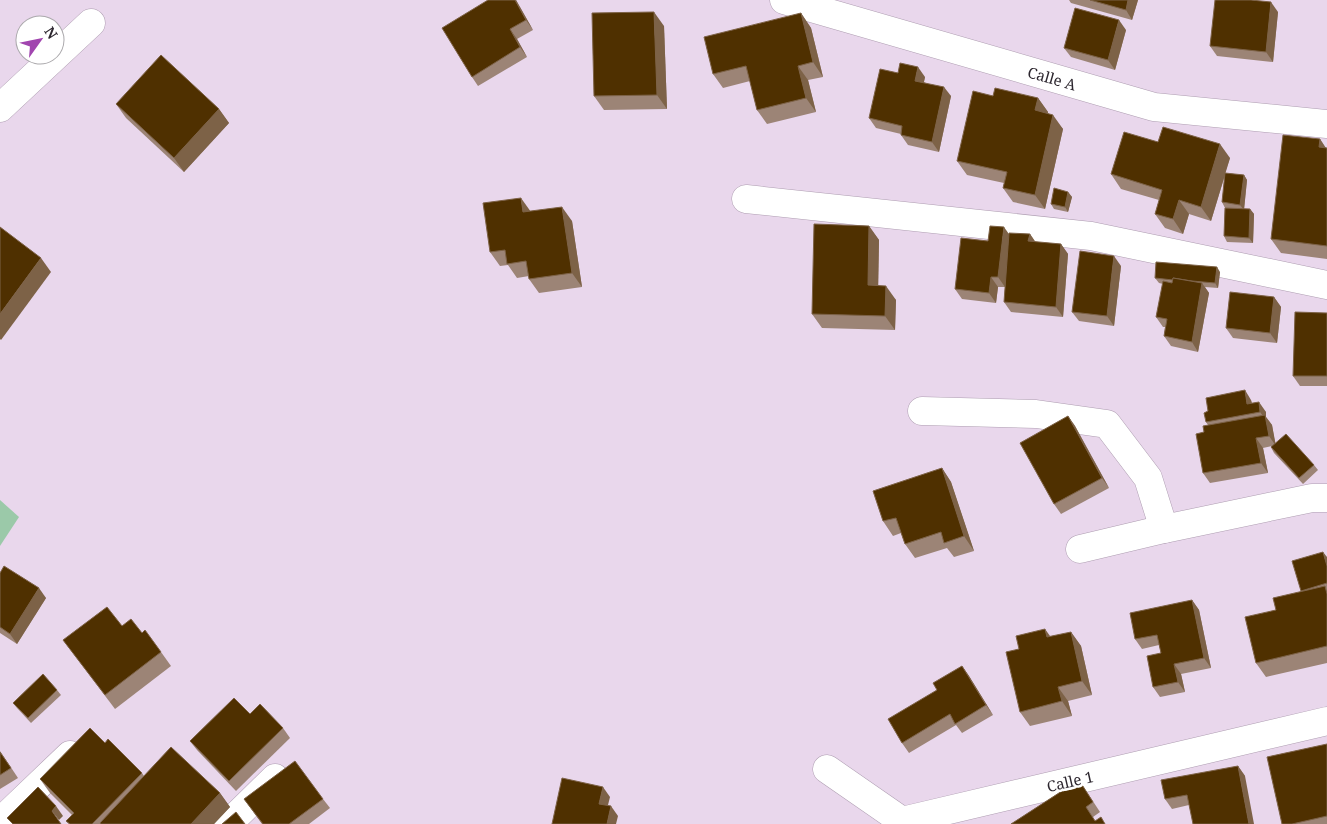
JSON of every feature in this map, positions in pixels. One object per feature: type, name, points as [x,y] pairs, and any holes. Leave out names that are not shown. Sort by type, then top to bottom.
[{"type":"street","name":"Calle A","points":[[784,0],[1154,107],[1327,124]]},
{"type":"street","points":[[0,108],[91,23]]},
{"type":"street","points":[[746,199],[1091,236],[1327,285]]},
{"type":"street","points":[[922,412],[1036,414],[1107,424],[1148,478],[1164,528]]},
{"type":"street","points":[[1080,549],[1164,528],[1312,498],[1327,498]]},
{"type":"street","name":"Calle 1","points":[[827,769],[902,821],[1327,721]]},
{"type":"street","points":[[0,822],[89,737]]},
{"type":"street","points":[[228,824],[284,770]]},
{"type":"green space","points":[[0,500],[19,517],[0,546]]},
{"type":"building","points":[[488,0],[515,0],[526,20],[510,29],[520,47],[472,77],[442,28]]},
{"type":"building","points":[[1090,0],[1128,0],[1126,10]]},
{"type":"building","points":[[1215,0],[1271,2],[1266,52],[1210,46]]},
{"type":"building","points":[[1075,8],[1119,20],[1108,60],[1064,48]]},
{"type":"building","points":[[654,12],[657,95],[594,96],[592,13]]},
{"type":"building","points":[[801,13],[813,62],[798,66],[806,98],[757,110],[746,66],[713,74],[704,37]]},
{"type":"building","points":[[161,55],[219,109],[174,158],[116,104]]},
{"type":"building","points":[[900,63],[918,67],[915,81],[944,87],[932,142],[901,135],[902,126],[869,118],[880,69],[898,73]]},
{"type":"building","points":[[995,88],[1038,98],[1035,110],[1053,115],[1035,195],[1003,188],[1007,172],[957,161],[973,91],[993,96]]},
{"type":"building","points":[[1163,127],[1220,144],[1201,207],[1179,200],[1173,219],[1155,214],[1162,190],[1111,174],[1124,132],[1158,142]]},
{"type":"building","points":[[1283,135],[1320,139],[1319,147],[1327,148],[1327,246],[1271,239]]},
{"type":"building","points":[[1225,173],[1244,175],[1240,205],[1222,202]]},
{"type":"building","points":[[1054,188],[1068,192],[1065,207],[1051,204]]},
{"type":"building","points":[[521,198],[523,212],[562,207],[572,273],[529,279],[526,261],[507,264],[505,250],[490,252],[483,203]]},
{"type":"building","points":[[1225,208],[1250,209],[1249,238],[1224,236]]},
{"type":"building","points":[[814,224],[869,226],[868,285],[886,286],[885,316],[812,314]]},
{"type":"building","points":[[990,226],[1004,227],[998,277],[991,277],[989,293],[955,289],[961,238],[988,241]]},
{"type":"building","points":[[0,227],[41,258],[0,314]]},
{"type":"building","points":[[1009,233],[1030,234],[1028,241],[1061,244],[1056,307],[1004,302]]},
{"type":"building","points":[[1080,251],[1114,256],[1107,316],[1072,312]]},
{"type":"building","points":[[1156,262],[1217,267],[1215,283],[1155,278]]},
{"type":"building","points":[[1173,278],[1202,283],[1192,342],[1164,336],[1167,319],[1156,317],[1163,281],[1172,283]]},
{"type":"building","points":[[1230,292],[1274,297],[1270,333],[1226,328]]},
{"type":"building","points":[[1295,312],[1327,313],[1327,376],[1293,376]]},
{"type":"building","points":[[1245,390],[1247,404],[1259,402],[1260,412],[1206,422],[1204,413],[1208,411],[1206,398]]},
{"type":"building","points":[[1265,415],[1269,436],[1256,438],[1261,463],[1203,473],[1196,434],[1204,432],[1203,426]]},
{"type":"building","points":[[1068,416],[1102,478],[1054,504],[1020,443]]},
{"type":"building","points":[[1286,434],[1314,465],[1299,478],[1271,447]]},
{"type":"building","points":[[942,468],[964,536],[944,543],[941,532],[905,544],[896,518],[883,521],[873,491]]},
{"type":"building","points":[[1323,552],[1327,566],[1327,583],[1301,591],[1292,561]]},
{"type":"building","points":[[4,566],[39,588],[10,634],[0,627],[0,573]]},
{"type":"building","points":[[1325,586],[1327,594],[1327,646],[1256,663],[1245,617],[1276,610],[1273,598]]},
{"type":"building","points":[[1192,600],[1204,658],[1174,664],[1178,682],[1153,687],[1147,656],[1161,653],[1157,635],[1135,639],[1130,613]]},
{"type":"building","points":[[107,607],[122,626],[131,619],[142,633],[145,630],[161,652],[105,695],[63,640]]},
{"type":"building","points":[[1045,629],[1047,637],[1071,632],[1082,681],[1058,687],[1062,701],[1020,712],[1006,652],[1019,649],[1016,636]]},
{"type":"building","points":[[962,666],[986,705],[955,724],[950,714],[902,743],[888,719],[937,690],[933,683]]},
{"type":"building","points":[[43,674],[57,690],[28,718],[13,703]]},
{"type":"building","points":[[234,698],[250,714],[260,704],[283,728],[229,781],[190,741]]},
{"type":"building","points":[[90,728],[105,743],[108,739],[142,773],[92,824],[70,824],[66,821],[74,813],[40,779]]},
{"type":"building","points":[[1327,744],[1327,816],[1292,824],[1282,824],[1267,757]]},
{"type":"building","points":[[171,747],[220,793],[191,824],[101,824],[100,823]]},
{"type":"building","points":[[0,752],[11,768],[0,775]]},
{"type":"building","points":[[295,761],[323,799],[289,824],[263,824],[244,799]]},
{"type":"building","points":[[1238,766],[1249,824],[1193,824],[1187,795],[1165,799],[1161,780]]},
{"type":"building","points":[[562,778],[603,787],[599,804],[611,806],[607,824],[552,824]]},
{"type":"building","points":[[1079,780],[1093,802],[1086,807],[1095,821],[1101,817],[1105,824],[1011,824]]},
{"type":"building","points":[[38,787],[56,806],[52,811],[61,824],[13,824],[7,818]]},
{"type":"building","points":[[236,812],[245,824],[222,824]]}]
